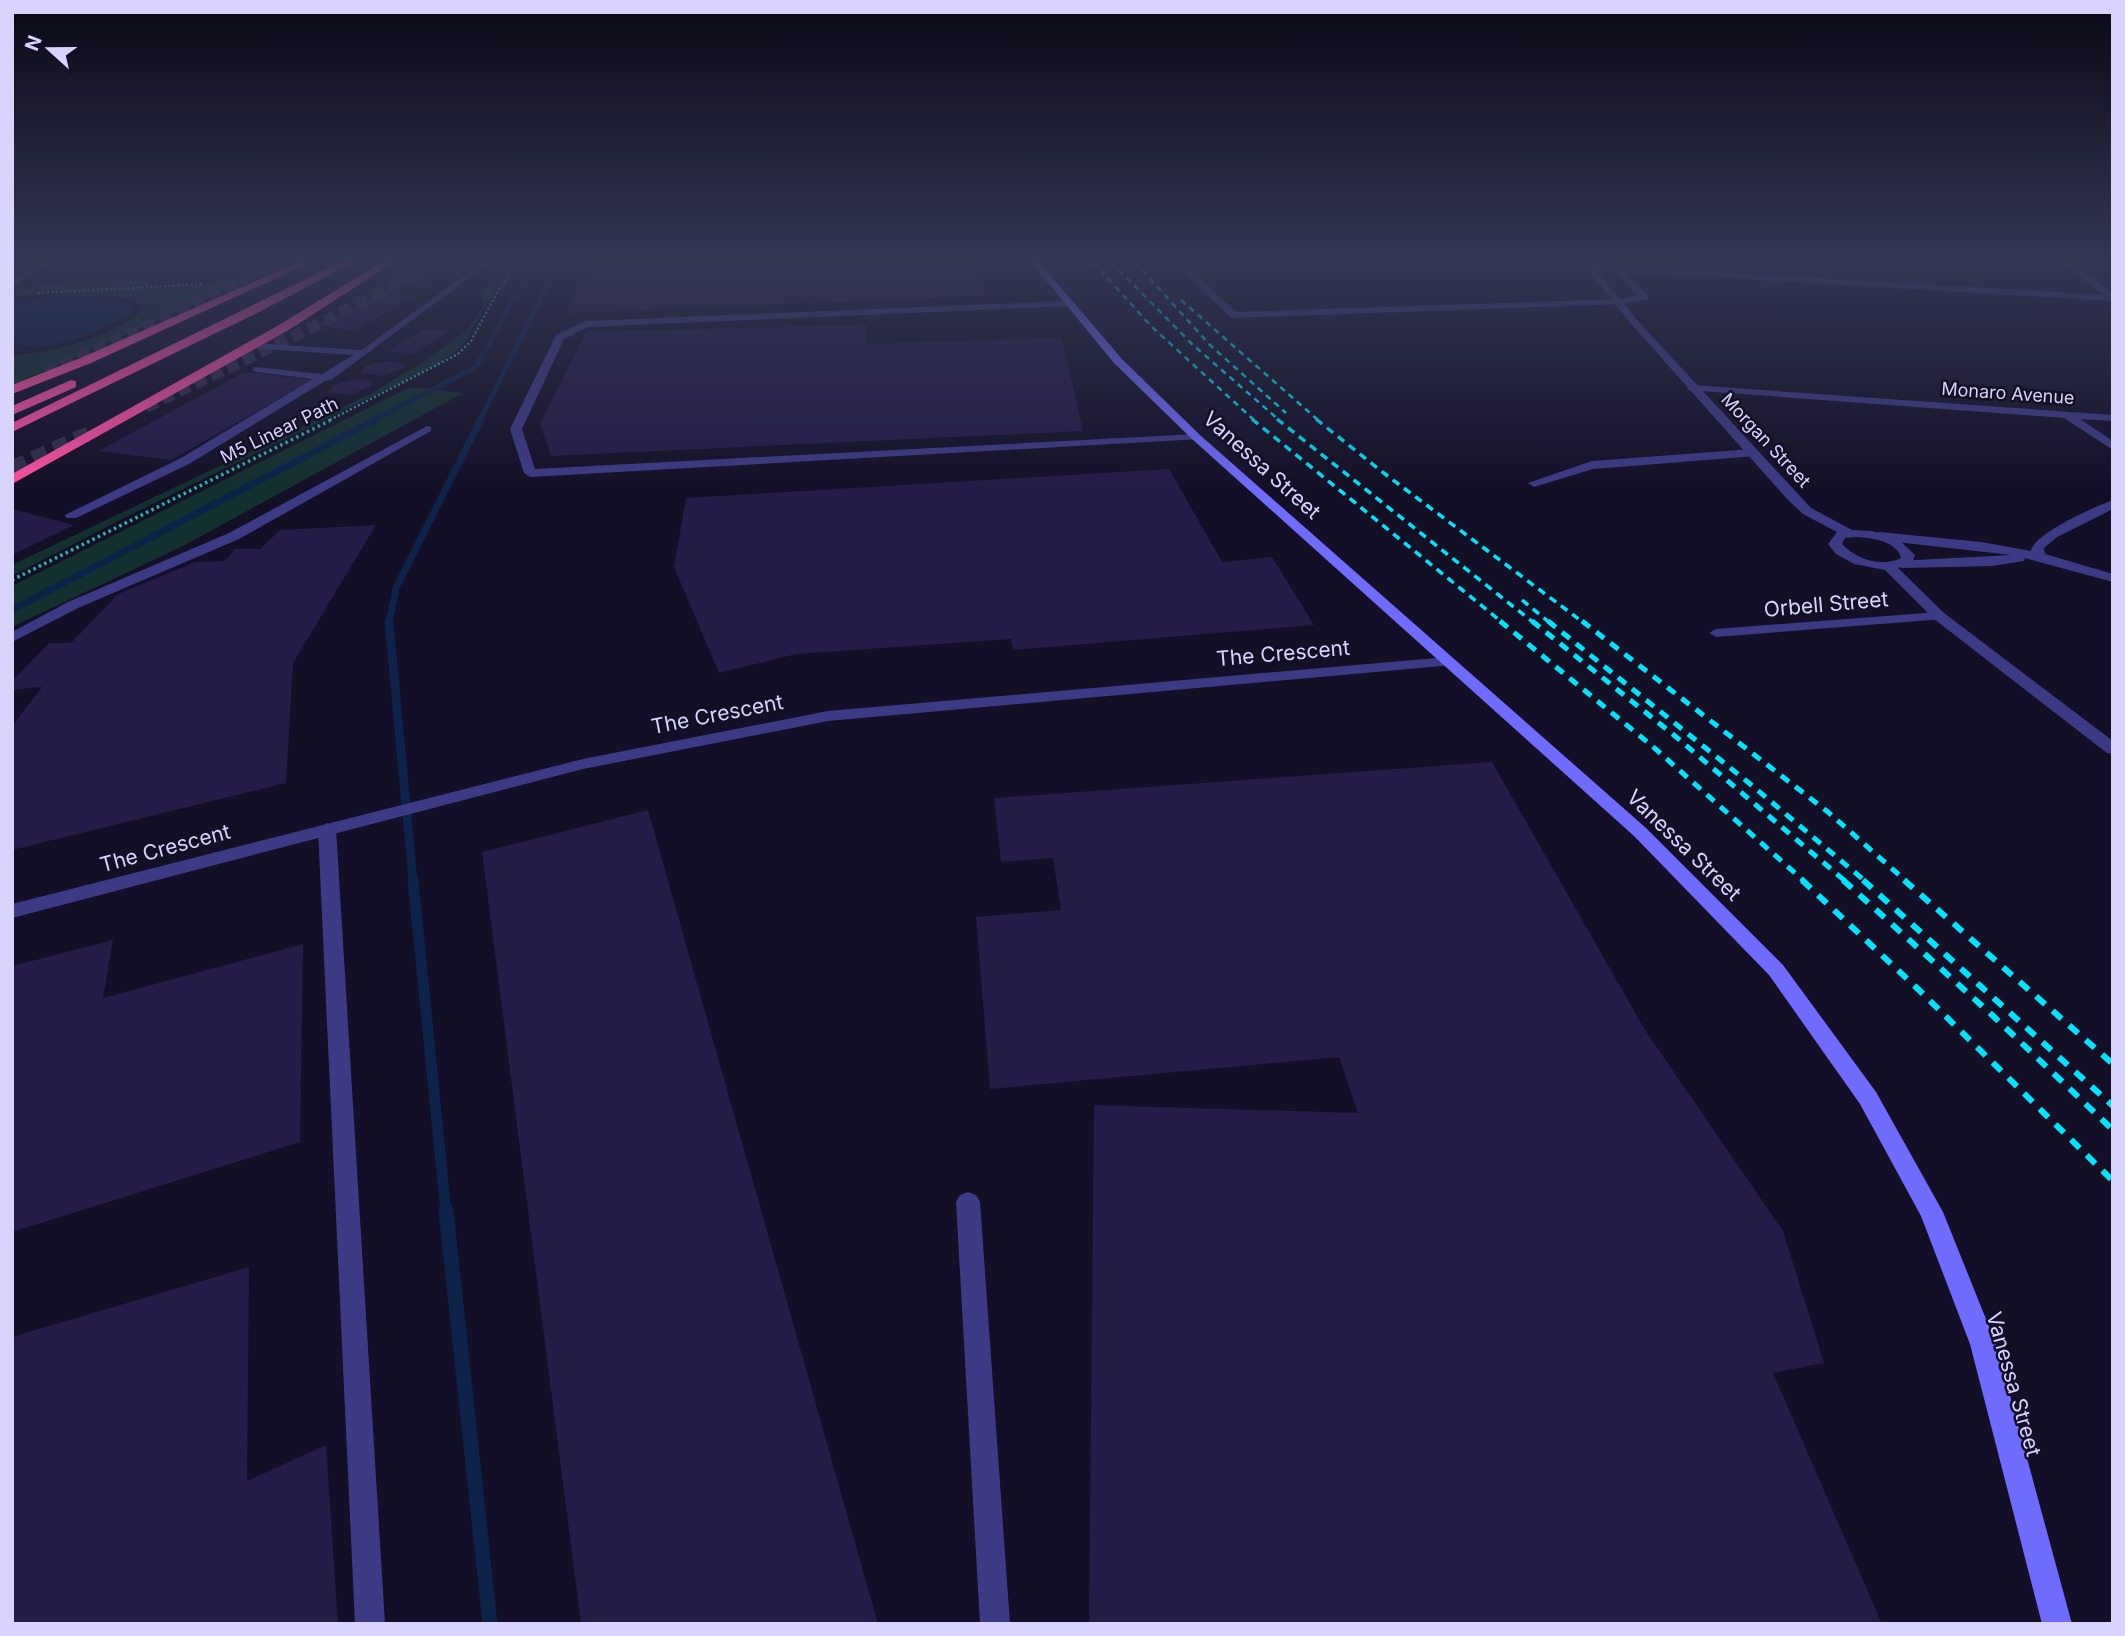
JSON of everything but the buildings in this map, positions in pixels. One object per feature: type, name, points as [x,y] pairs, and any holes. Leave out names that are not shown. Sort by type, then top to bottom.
[{"type":"highway","points":[[12,390],[136,338]]},
{"type":"highway","points":[[12,411],[165,338]]},
{"type":"highway","points":[[12,428],[194,338]]},
{"type":"highway","points":[[12,480],[263,338]]},
{"type":"main road","name":"Vanessa Street","points":[[1098,338],[1196,437],[1579,775],[1776,970],[1868,1098],[1931,1212],[1983,1344],[2057,1624]]},
{"type":"street","points":[[71,515],[185,461],[327,378],[384,338]]},
{"type":"street","points":[[559,338],[516,429],[530,473],[1196,437]]},
{"type":"street","name":"Morgan Street","points":[[1650,338],[1692,388],[1807,510],[1849,533]]},
{"type":"street","points":[[252,345],[364,353]]},
{"type":"street","points":[[257,369],[327,378]]},
{"type":"street","name":"Monaro Avenue","points":[[1692,388],[2113,418]]},
{"type":"street","points":[[2066,415],[2113,447]]},
{"type":"street","points":[[12,638],[73,605],[234,536],[427,429]]},
{"type":"street","points":[[1534,483],[1592,465],[1752,453]]},
{"type":"street","points":[[2039,556],[2037,547],[2052,534],[2113,503]]},
{"type":"street","points":[[1849,533],[1981,546],[2039,556],[2113,578]]},
{"type":"street","name":"Orbell Street","points":[[1849,533],[1835,539],[1839,550],[1857,560],[1895,565],[1992,562],[2039,556]]},
{"type":"street","points":[[1879,536],[1905,549],[1908,560],[1895,565],[1939,616],[2113,749]]},
{"type":"street","name":"Orbell Street","points":[[1716,633],[1939,616]]},
{"type":"street","name":"The Crescent","points":[[12,911],[583,764],[828,716],[1448,662]]},
{"type":"street","points":[[327,829],[370,1624]]},
{"type":"street","points":[[968,1202],[995,1624]]},
{"type":"path","name":"M5 Linear Path","points":[[12,580],[438,366],[458,354],[472,338]]},
{"type":"green space","points":[[89,338],[117,338],[12,385],[12,355],[44,351]]},
{"type":"green space","points":[[455,338],[467,338],[463,345],[440,363],[12,576],[12,565],[372,393]]},
{"type":"green space","points":[[410,387],[463,393],[183,546],[12,627],[12,586]]},
{"type":"water","points":[[12,338],[77,338],[41,347],[12,342]]},
{"type":"waterway","points":[[374,420],[476,367],[492,338]]},
{"type":"waterway","points":[[480,420],[521,338]]},
{"type":"waterway","points":[[12,610],[377,419]]},
{"type":"waterway","points":[[389,622],[396,588],[481,419]]},
{"type":"waterway","points":[[389,622],[413,881]]},
{"type":"waterway","points":[[413,880],[446,1213]]},
{"type":"waterway","points":[[446,1211],[490,1624]]},
{"type":"tunnel","points":[[46,373],[121,338]]},
{"type":"tunnel","points":[[146,407],[289,338]]},
{"type":"tunnel","points":[[12,468],[92,432]]},
{"type":"railway","points":[[1165,338],[1254,420]]},
{"type":"railway","points":[[1186,338],[1279,420]]},
{"type":"railway","points":[[1204,338],[1286,413]]},
{"type":"railway","points":[[1225,338],[1318,420]]},
{"type":"railway","points":[[1252,419],[1503,623]]},
{"type":"railway","points":[[1277,419],[1534,623]]},
{"type":"railway","points":[[1316,419],[1584,623]]},
{"type":"railway","points":[[1522,600],[1550,623]]},
{"type":"railway","points":[[1500,621],[1651,745],[1804,881]]},
{"type":"railway","points":[[1532,621],[1675,736],[1845,881]]},
{"type":"railway","points":[[1548,621],[1749,783],[1865,881]]},
{"type":"railway","points":[[1582,621],[1828,812],[1906,881]]},
{"type":"railway","points":[[1802,880],[1919,990],[2113,1181]]},
{"type":"railway","points":[[1843,880],[1991,1014],[2113,1130]]},
{"type":"railway","points":[[1863,880],[2113,1106]]},
{"type":"railway","points":[[1904,880],[2113,1064]]}]
